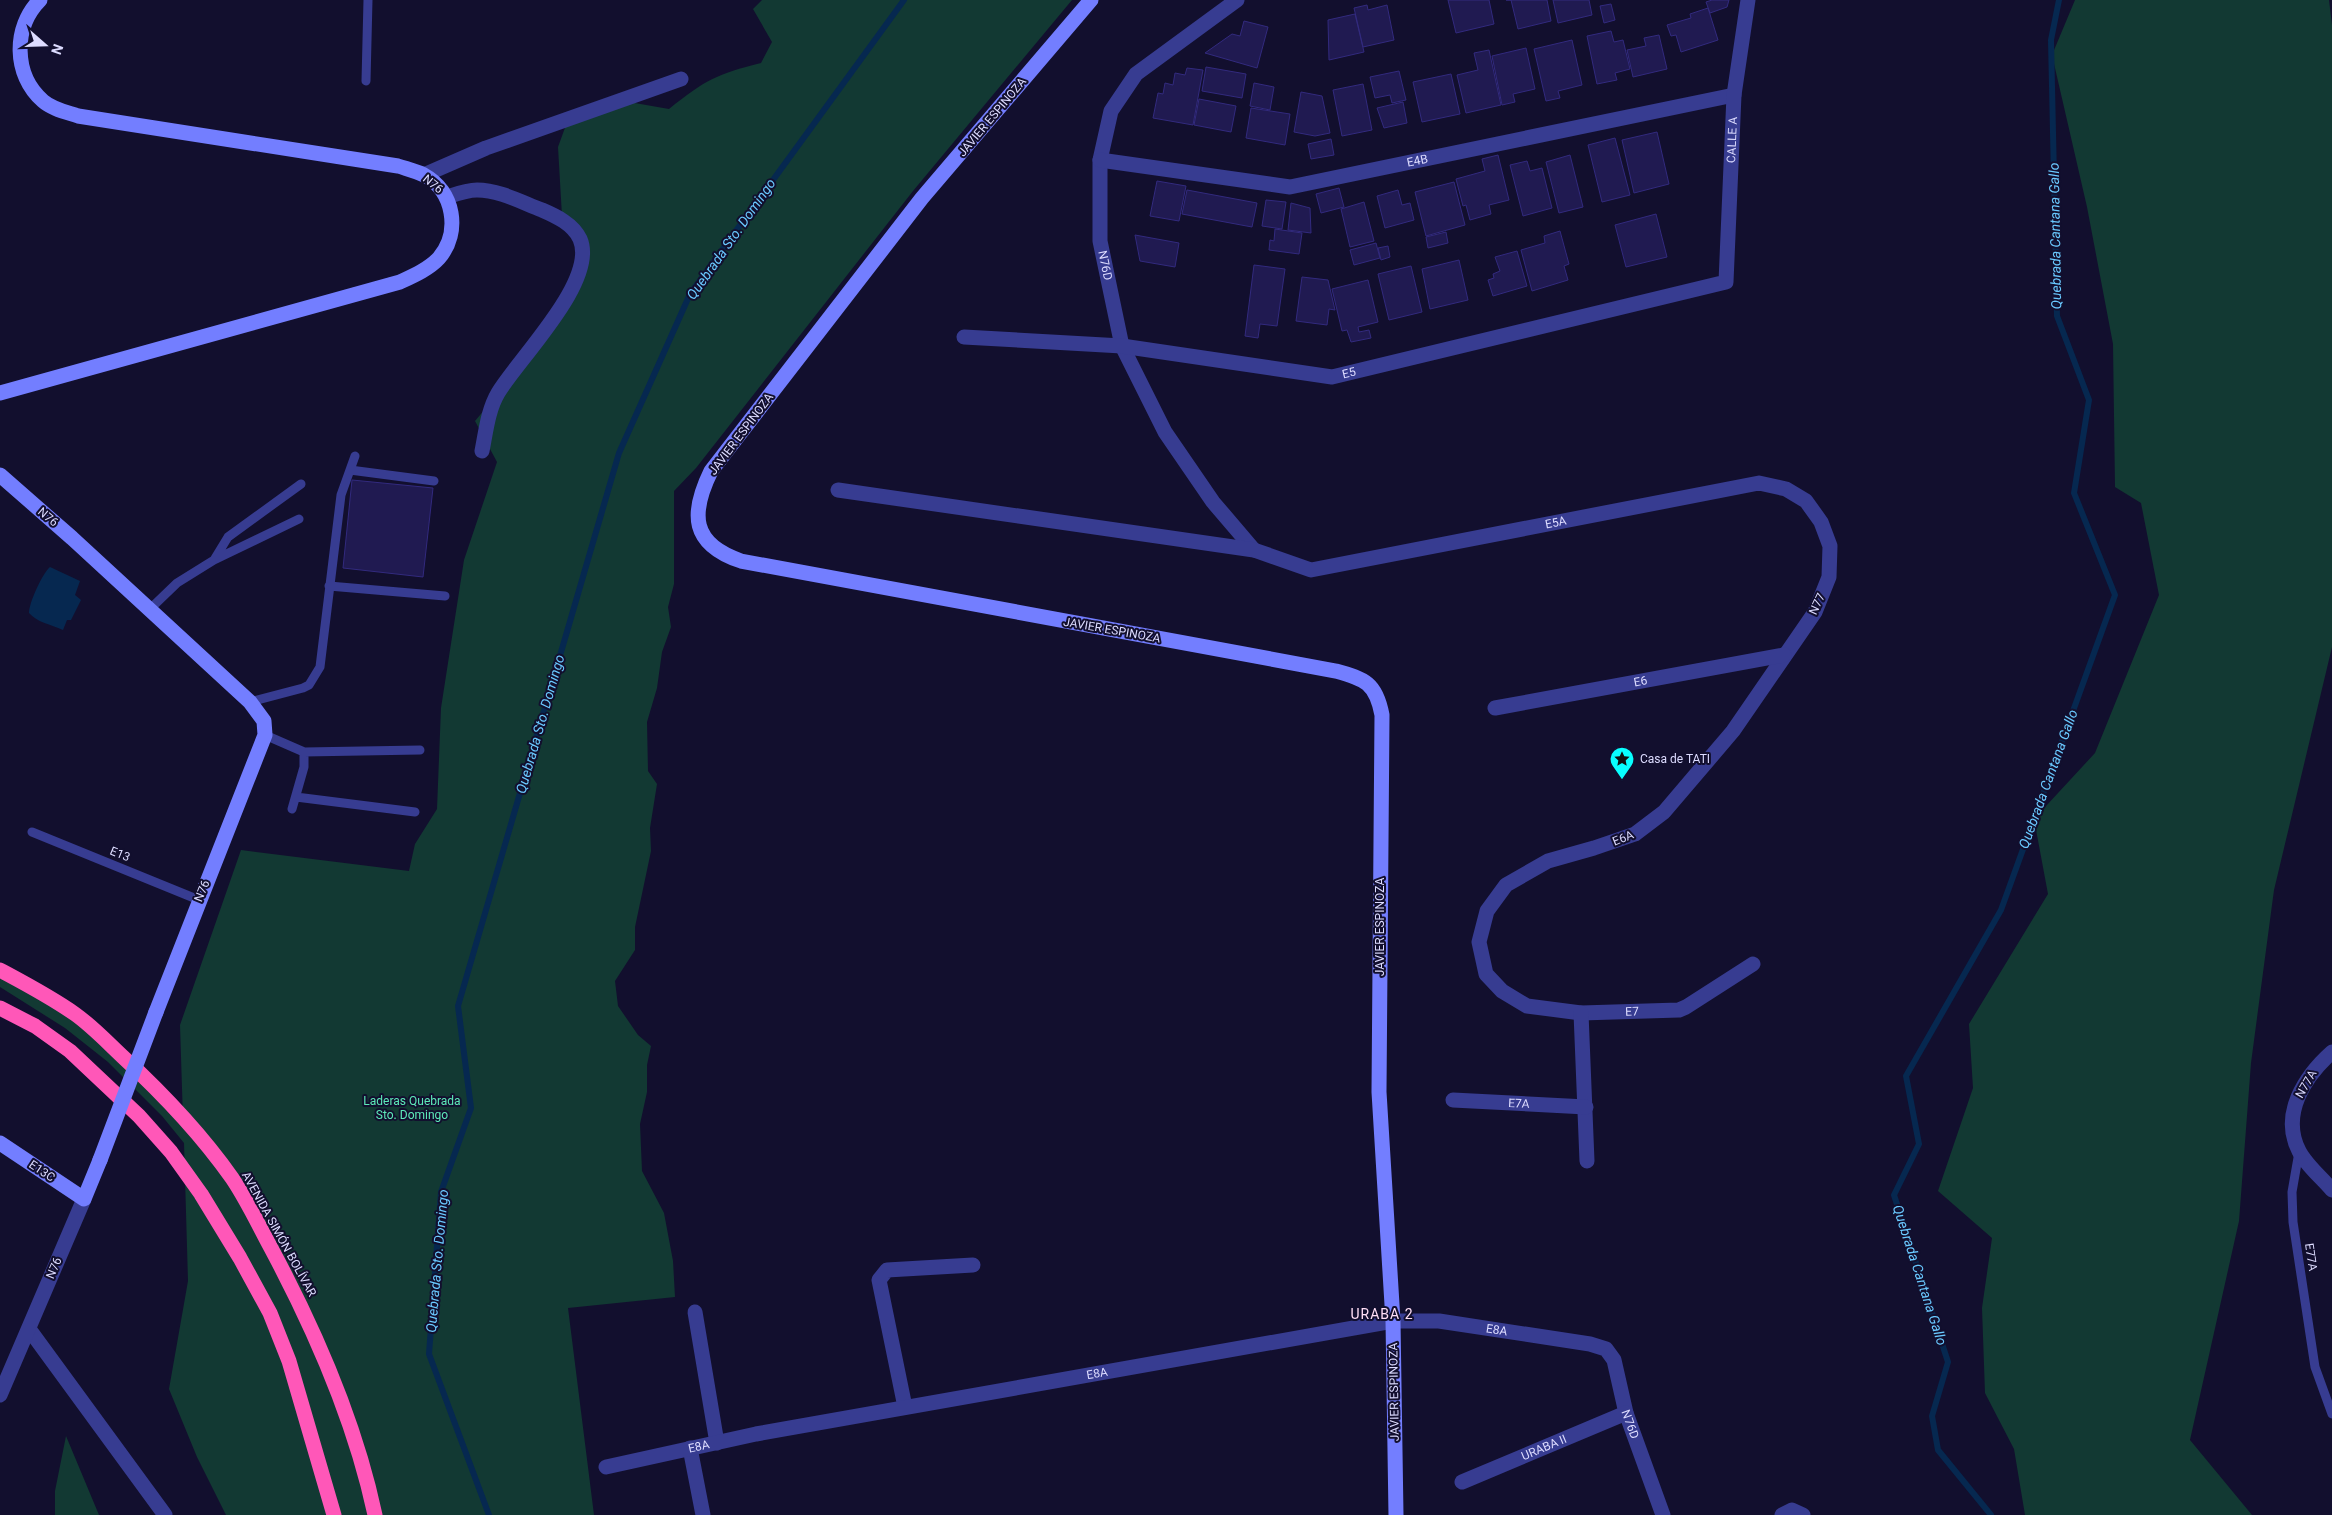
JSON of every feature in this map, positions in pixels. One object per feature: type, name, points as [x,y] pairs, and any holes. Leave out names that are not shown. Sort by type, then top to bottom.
[{"type":"highway","name":"AVENIDA SIMÓN BOLÍVAR","points":[[0,970],[43,993],[77,1015],[105,1040],[156,1088],[200,1138],[232,1179],[299,1300],[341,1399],[368,1483],[375,1515]]},
{"type":"highway","points":[[0,1008],[34,1026],[70,1051],[139,1116],[171,1152],[201,1194],[240,1258],[270,1313],[292,1370],[334,1515]]},
{"type":"street","name":"N76","points":[[0,393],[400,282],[419,274],[439,258],[451,234],[453,221],[447,197],[424,175],[383,162],[78,116],[61,111],[43,101],[32,87],[22,64],[20,41],[24,21],[40,0]]},
{"type":"street","name":"JAVIER ESPINOZA","points":[[1091,0],[922,198],[711,471],[700,494],[698,510],[700,531],[710,546],[724,555],[741,561],[1336,671],[1356,677],[1374,689],[1379,700],[1382,715],[1379,1092],[1393,1321],[1396,1515]]},
{"type":"street","name":"N76D","points":[[1237,0],[1136,74],[1111,111],[1100,160],[1100,241],[1122,346],[1165,432],[1214,502],[1254,550]]},
{"type":"street","name":"CALLE A","points":[[1726,282],[1734,95],[1748,0]]},
{"type":"street","points":[[424,175],[486,148],[681,79]]},
{"type":"street","name":"E4B","points":[[1100,160],[1290,187],[1734,95]]},
{"type":"street","points":[[447,197],[476,190],[501,194],[556,216],[572,227],[580,240],[582,254],[569,294],[542,336],[497,394],[491,406],[482,451]]},
{"type":"street","name":"E5","points":[[964,337],[1122,346],[1332,377],[1726,282]]},
{"type":"street","name":"N76","points":[[0,475],[150,609],[250,702],[264,721],[265,735],[199,900],[100,1160],[0,1394]]},
{"type":"street","name":"E5A","points":[[838,490],[1254,550],[1310,570],[1759,483],[1786,489],[1806,501],[1821,522],[1830,546]]},
{"type":"street","name":"N77","points":[[1784,655],[1815,612],[1829,577],[1830,546]]},
{"type":"street","name":"E6","points":[[1495,708],[1784,655]]},
{"type":"street","name":"E6A","points":[[1502,991],[1486,974],[1478,942],[1487,911],[1506,885],[1548,861],[1635,834],[1664,812],[1733,732],[1784,655]]},
{"type":"street","name":"E7","points":[[1502,991],[1527,1006],[1581,1013],[1678,1010],[1686,1007],[1753,964]]},
{"type":"street","points":[[1581,1013],[1587,1161]]},
{"type":"street","name":"N77A","points":[[2299,1152],[2294,1132],[2296,1099],[2314,1068],[2332,1052]]},
{"type":"street","name":"E7A","points":[[1453,1100],[1586,1107]]},
{"type":"street","name":"E13C","points":[[0,1143],[84,1199]]},
{"type":"street","points":[[2299,1152],[2332,1190]]},
{"type":"street","points":[[906,1407],[879,1280],[887,1270],[973,1265]]},
{"type":"street","points":[[695,1312],[717,1442]]},
{"type":"street","name":"E8A","points":[[606,1467],[717,1442],[1393,1321],[1435,1321],[1590,1344]]},
{"type":"street","points":[[29,1329],[165,1515]]},
{"type":"street","name":"N76D","points":[[1590,1344],[1606,1349],[1614,1360],[1626,1413],[1663,1515]]},
{"type":"street","name":"URABA II","points":[[1462,1482],[1626,1413]]},
{"type":"street","points":[[690,1448],[704,1515]]},
{"type":"lane","points":[[366,81],[368,0]]},
{"type":"lane","points":[[250,702],[303,688],[314,678],[320,667],[340,495],[355,456]]},
{"type":"lane","points":[[350,470],[434,482]]},
{"type":"lane","points":[[214,560],[228,537],[301,484]]},
{"type":"lane","points":[[150,609],[178,583],[214,560],[299,519]]},
{"type":"lane","points":[[329,586],[445,596]]},
{"type":"lane","points":[[265,735],[304,752],[420,750]]},
{"type":"lane","points":[[292,809],[304,767],[304,752]]},
{"type":"lane","points":[[296,797],[415,812]]},
{"type":"lane","name":"E13","points":[[32,832],[199,900]]},
{"type":"lane","name":"E77A","points":[[2299,1152],[2292,1192],[2293,1222],[2315,1367],[2332,1414]]},
{"type":"green space","name":"Laderas Quebrada Sto. Domingo","points":[[762,0],[1072,0],[913,191],[696,468],[674,491],[674,584],[668,607],[671,627],[662,652],[657,688],[647,722],[648,771],[657,784],[650,828],[651,851],[635,927],[635,950],[615,981],[618,1006],[638,1035],[651,1046],[647,1065],[647,1092],[640,1124],[642,1171],[664,1213],[673,1261],[675,1297],[568,1308],[594,1515],[226,1515],[197,1457],[169,1389],[188,1281],[184,1143],[162,1116],[108,1062],[65,1028],[0,987],[0,973],[72,1017],[183,1120],[180,1025],[241,850],[409,871],[415,844],[437,809],[441,708],[464,560],[497,462],[475,421],[537,347],[585,254],[562,216],[558,147],[566,125],[629,102],[669,109],[692,91],[712,79],[761,63],[772,42],[753,9]]},
{"type":"green space","points":[[2075,0],[2329,0],[2332,25],[2332,647],[2274,890],[2251,1063],[2239,1221],[2190,1440],[2252,1515],[2025,1515],[2014,1449],[1985,1393],[1982,1308],[1992,1238],[1938,1191],[1973,1088],[1969,1024],[2048,894],[2034,819],[2095,753],[2159,595],[2141,503],[2115,487],[2113,344],[2087,207],[2052,55]]},
{"type":"green space","points":[[66,1436],[99,1515],[55,1515],[55,1491]]},
{"type":"water","points":[[50,567],[80,581],[75,595],[81,600],[71,620],[67,620],[63,630],[40,621],[29,613],[36,589]]},
{"type":"building","points":[[1448,0],[1489,0],[1494,24],[1456,33]]},
{"type":"building","points":[[1511,0],[1547,0],[1551,21],[1518,29]]},
{"type":"building","points":[[1553,0],[1589,0],[1592,15],[1558,23]]},
{"type":"building","points":[[1729,0],[1727,7],[1710,13],[1706,2]]},
{"type":"building","points":[[1611,4],[1615,20],[1604,23],[1600,6]]},
{"type":"building","points":[[1367,5],[1368,10],[1387,5],[1394,40],[1363,47],[1354,8]]},
{"type":"building","points":[[1708,8],[1718,40],[1681,52],[1676,35],[1671,36],[1667,25],[1691,18],[1690,14]]},
{"type":"building","points":[[1355,14],[1364,52],[1329,60],[1328,20]]},
{"type":"building","points":[[1244,21],[1268,27],[1257,68],[1205,53],[1232,34],[1240,36]]},
{"type":"building","points":[[1611,31],[1614,42],[1623,40],[1630,69],[1615,73],[1617,80],[1597,84],[1587,36]]},
{"type":"building","points":[[1659,35],[1667,69],[1633,77],[1627,50],[1646,46],[1644,38]]},
{"type":"building","points":[[1572,40],[1582,85],[1558,91],[1560,98],[1546,101],[1534,49]]},
{"type":"building","points":[[1526,48],[1535,89],[1513,94],[1515,102],[1502,105],[1492,56]]},
{"type":"building","points":[[1489,50],[1501,105],[1466,113],[1457,75],[1478,70],[1474,53]]},
{"type":"building","points":[[1206,67],[1246,74],[1242,98],[1202,91]]},
{"type":"building","points":[[1187,68],[1203,70],[1193,125],[1153,118],[1158,93],[1163,94],[1165,83],[1173,85],[1175,73],[1185,75]]},
{"type":"building","points":[[1399,71],[1406,100],[1392,103],[1390,95],[1375,98],[1370,77]]},
{"type":"building","points":[[1451,74],[1460,114],[1422,122],[1413,82]]},
{"type":"building","points":[[1254,83],[1274,87],[1270,110],[1250,106]]},
{"type":"building","points":[[1363,84],[1372,130],[1342,136],[1333,90]]},
{"type":"building","points":[[1301,92],[1322,96],[1330,133],[1315,136],[1294,132]]},
{"type":"building","points":[[1199,99],[1236,106],[1231,132],[1194,125]]},
{"type":"building","points":[[1403,102],[1407,123],[1384,128],[1377,108]]},
{"type":"building","points":[[1251,108],[1290,114],[1285,145],[1246,138]]},
{"type":"building","points":[[1657,132],[1669,184],[1634,193],[1622,140]]},
{"type":"building","points":[[1615,138],[1630,195],[1602,202],[1588,145]]},
{"type":"building","points":[[1331,139],[1334,155],[1311,159],[1308,144]]},
{"type":"building","points":[[1498,155],[1509,200],[1489,205],[1491,214],[1470,220],[1466,205],[1463,206],[1456,179],[1485,171],[1482,159]]},
{"type":"building","points":[[1570,155],[1583,207],[1559,213],[1546,162]]},
{"type":"building","points":[[1527,161],[1530,171],[1542,168],[1552,208],[1523,216],[1510,165]]},
{"type":"building","points":[[1157,181],[1186,186],[1179,221],[1150,216]]},
{"type":"building","points":[[1454,182],[1465,225],[1426,236],[1415,192]]},
{"type":"building","points":[[1339,188],[1344,207],[1321,213],[1316,194]]},
{"type":"building","points":[[1187,190],[1257,203],[1252,227],[1182,214]]},
{"type":"building","points":[[1398,190],[1402,205],[1410,203],[1414,220],[1385,228],[1377,196]]},
{"type":"building","points":[[1266,200],[1286,202],[1282,229],[1262,226]]},
{"type":"building","points":[[1364,202],[1374,241],[1350,247],[1341,209]]},
{"type":"building","points":[[1291,203],[1310,208],[1311,233],[1288,230]]},
{"type":"building","points":[[1656,214],[1667,257],[1626,267],[1615,225]]},
{"type":"building","points":[[1275,229],[1302,233],[1299,254],[1269,250],[1270,240],[1274,241]]},
{"type":"building","points":[[1560,231],[1569,264],[1564,266],[1568,280],[1532,291],[1521,250],[1545,243],[1544,236]]},
{"type":"building","points":[[1446,232],[1448,243],[1428,248],[1426,237]]},
{"type":"building","points":[[1135,235],[1179,243],[1175,267],[1140,261]]},
{"type":"building","points":[[1376,243],[1380,258],[1354,265],[1350,250]]},
{"type":"building","points":[[1388,246],[1390,257],[1381,260],[1378,248]]},
{"type":"building","points":[[1517,251],[1527,286],[1493,296],[1488,280],[1494,278],[1493,274],[1500,271],[1495,257]]},
{"type":"building","points":[[1459,260],[1468,300],[1430,309],[1422,269]]},
{"type":"building","points":[[1254,265],[1285,269],[1277,326],[1260,324],[1258,338],[1245,336]]},
{"type":"building","points":[[1411,266],[1422,312],[1389,320],[1378,274]]},
{"type":"building","points":[[1302,277],[1328,280],[1335,310],[1329,309],[1327,325],[1296,321]]},
{"type":"building","points":[[1368,280],[1378,322],[1358,327],[1359,332],[1369,330],[1371,338],[1351,342],[1347,330],[1342,331],[1332,289]]},
{"type":"building","points":[[352,480],[433,488],[423,577],[343,568]]},
{"type":"waterway","name":"Quebrada Sto. Domingo","points":[[489,1515],[429,1354],[441,1192],[471,1108],[458,1006],[619,453],[690,294],[904,0]]},
{"type":"waterway","name":"Quebrada Cantana Gallo","points":[[1991,1515],[1938,1450],[1932,1416],[1948,1362],[1894,1195],[1919,1144],[1906,1076],[2001,910],[2115,595],[2074,493],[2089,400],[2057,316],[2051,40],[2059,0]]},
{"type":"place","name":"Casa de TATI","points":[[1622,780]]},
{"type":"district","name":"URABA 2","points":[[1382,1314]]}]
